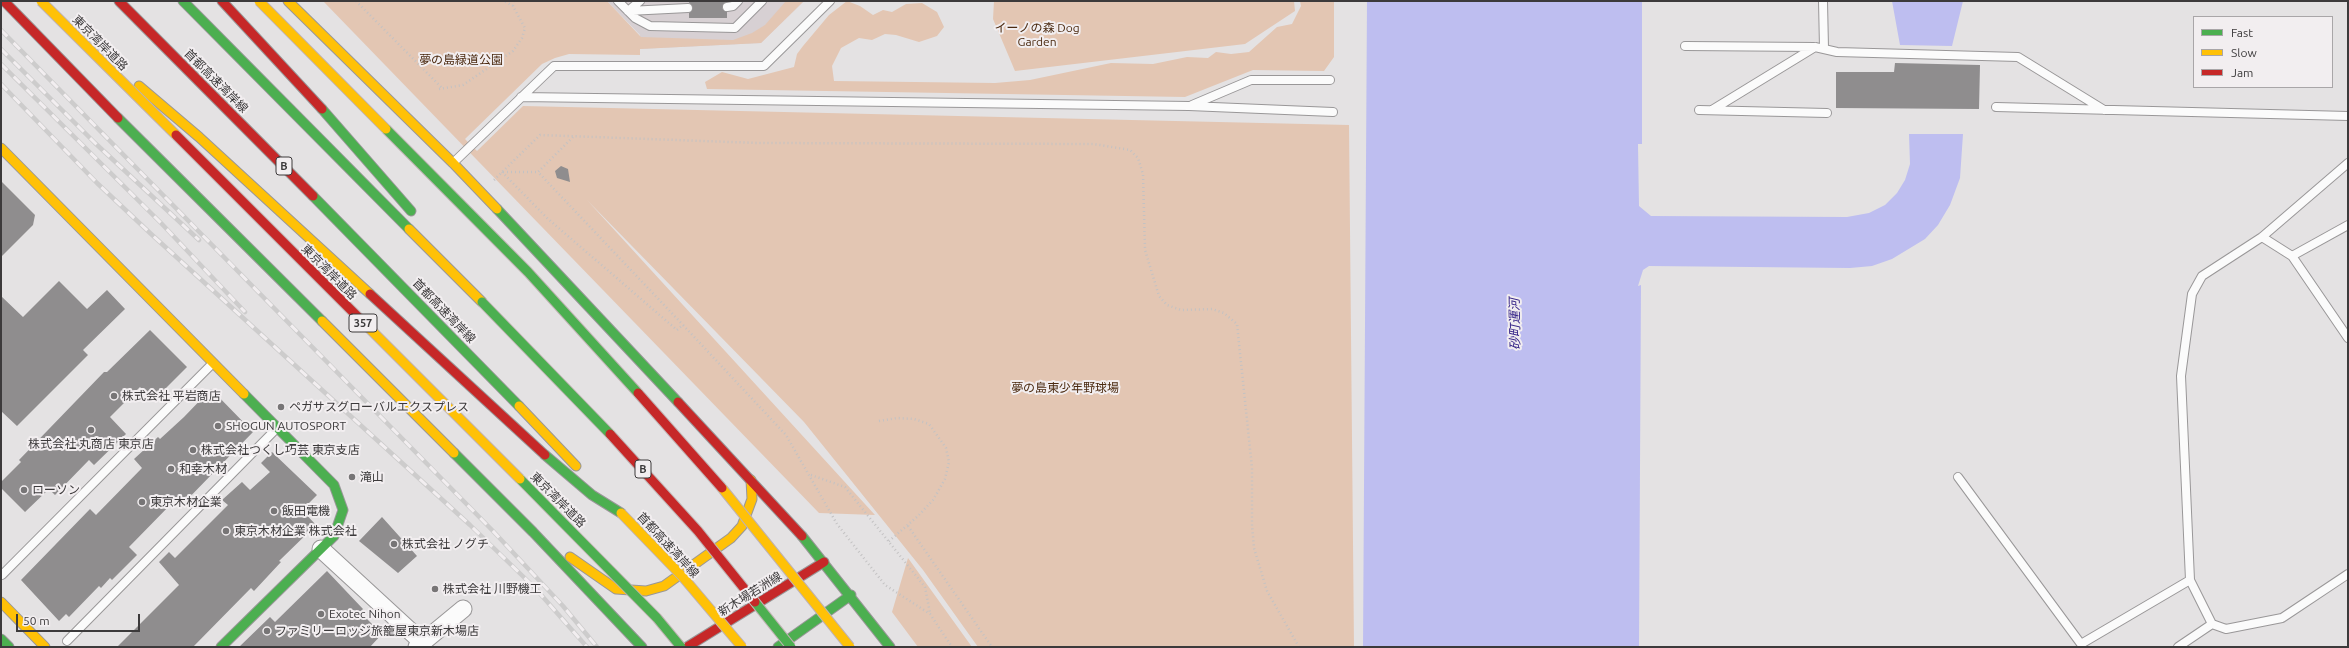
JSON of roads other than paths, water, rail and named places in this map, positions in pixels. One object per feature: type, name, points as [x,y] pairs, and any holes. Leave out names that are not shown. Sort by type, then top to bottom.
[{"type":"main road","name":"357","points":[[4,1],[96,96],[533,532],[642,647]]},
{"type":"main road","points":[[31,1],[93,48],[199,137],[430,352],[586,490],[621,513]]},
{"type":"main road","name":"東京湾岸道路","points":[[42,1],[570,529],[657,618],[681,647]]},
{"type":"main road","name":"首都高速湾岸線","points":[[119,1],[448,332],[583,473]]},
{"type":"main road","name":"B","points":[[183,1],[482,302],[632,456],[698,531],[791,647]]},
{"type":"main road","points":[[222,1],[297,80],[419,220]]},
{"type":"main road","points":[[259,1],[522,267],[648,404],[712,477],[850,647]]},
{"type":"main road","points":[[288,1],[453,163],[751,480],[824,562],[890,647]]},
{"type":"main road","points":[[1,148],[334,485],[343,510],[334,536],[221,647]]},
{"type":"main road","points":[[455,261],[482,302]]},
{"type":"main road","points":[[533,532],[616,589],[646,591],[664,586],[731,538],[742,526],[752,499],[751,480]]},
{"type":"main road","name":"首都高速湾岸線","points":[[594,484],[682,576],[742,647]]},
{"type":"main road","name":"新木場若洲線","points":[[687,647],[824,562]]},
{"type":"main road","points":[[778,647],[851,595]]},
{"type":"main road","points":[[1,602],[45,647]]},
{"type":"main road","points":[[1,639],[9,647]]},
{"type":"street","points":[[321,549],[420,645],[463,609]]},
{"type":"lane","points":[[618,1],[640,21],[650,26],[735,28],[762,1]]},
{"type":"lane","points":[[628,11],[640,1]]},
{"type":"lane","points":[[727,7],[733,6],[738,1]]},
{"type":"lane","points":[[453,163],[554,66],[764,66],[830,1]]},
{"type":"lane","points":[[1823,1],[1824,48]]},
{"type":"lane","points":[[628,11],[688,8]]},
{"type":"lane","points":[[1685,46],[1815,47],[1837,52],[2018,57],[2104,110]]},
{"type":"lane","points":[[1711,110],[1815,47]]},
{"type":"lane","points":[[1190,106],[1251,80],[1330,80]]},
{"type":"lane","points":[[521,97],[1190,106],[1333,112]]},
{"type":"lane","points":[[1996,107],[2348,116]]},
{"type":"lane","points":[[1698,110],[1827,113]]},
{"type":"lane","points":[[2348,163],[2262,237],[2202,276],[2192,294],[2181,376],[2190,580],[2212,624],[2226,628],[2282,618],[2348,574]]},
{"type":"lane","points":[[2292,256],[2348,225]]},
{"type":"lane","points":[[2262,237],[2292,256],[2348,338]]},
{"type":"lane","points":[[2,575],[213,363]]},
{"type":"lane","points":[[68,641],[277,427]]},
{"type":"lane","points":[[1958,477],[2081,644],[2190,580]]},
{"type":"lane","points":[[2178,647],[2212,624]]},
{"type":"water","name":"砂町運河","points":[[1367,1],[1642,1],[1642,144],[1638,144],[1639,206],[1651,216],[1847,217],[1869,213],[1885,205],[1897,193],[1905,180],[1910,164],[1909,134],[1963,134],[1960,178],[1950,205],[1938,225],[1925,239],[1892,259],[1872,266],[1850,268],[1649,266],[1643,270],[1638,286],[1641,285],[1639,647],[1363,647]]},
{"type":"water","points":[[1892,1],[1963,1],[1952,46],[1900,45]]},
{"type":"railway","points":[[1,30],[492,530],[563,606],[597,647]]},
{"type":"railway","points":[[1,49],[95,143],[199,240]]},
{"type":"railway","points":[[1,64],[161,223],[245,312]]},
{"type":"railway","points":[[1,84],[97,183],[150,233],[470,525],[535,588],[587,647]]},
{"type":"place","name":"株式会社 平岩商店","points":[[114,396]]},
{"type":"place","name":"ペガサスグローバルエクスプレス","points":[[281,407]]},
{"type":"place","name":"SHOGUN AUTOSPORT","points":[[218,426]]},
{"type":"place","name":"株式会社 丸商店 東京店","points":[[91,430]]},
{"type":"place","name":"株式会社つくし巧芸 東京支店","points":[[193,450]]},
{"type":"place","name":"和幸木材","points":[[171,469]]},
{"type":"place","name":"滝山","points":[[352,477]]},
{"type":"place","name":"ローソン","points":[[24,490]]},
{"type":"place","name":"東京木材企業","points":[[142,502]]},
{"type":"place","name":"飯田電機","points":[[274,511]]},
{"type":"place","name":"東京木材企業 株式会社","points":[[226,531]]},
{"type":"place","name":"株式会社 ノグチ","points":[[394,544]]},
{"type":"place","name":"株式会社 川野機工","points":[[435,589]]},
{"type":"place","name":"Exotec Nihon","points":[[321,614]]},
{"type":"place","name":"ファミリーロッジ旅籠屋東京新木場店","points":[[267,631]]},
{"type":"park label","name":"イーノの森 Dog Garden","points":[[1037,35]]},
{"type":"park label","name":"夢の島緑道公園","points":[[461,60]]},
{"type":"park label","name":"夢の島東少年野球場","points":[[1065,388]]}]
